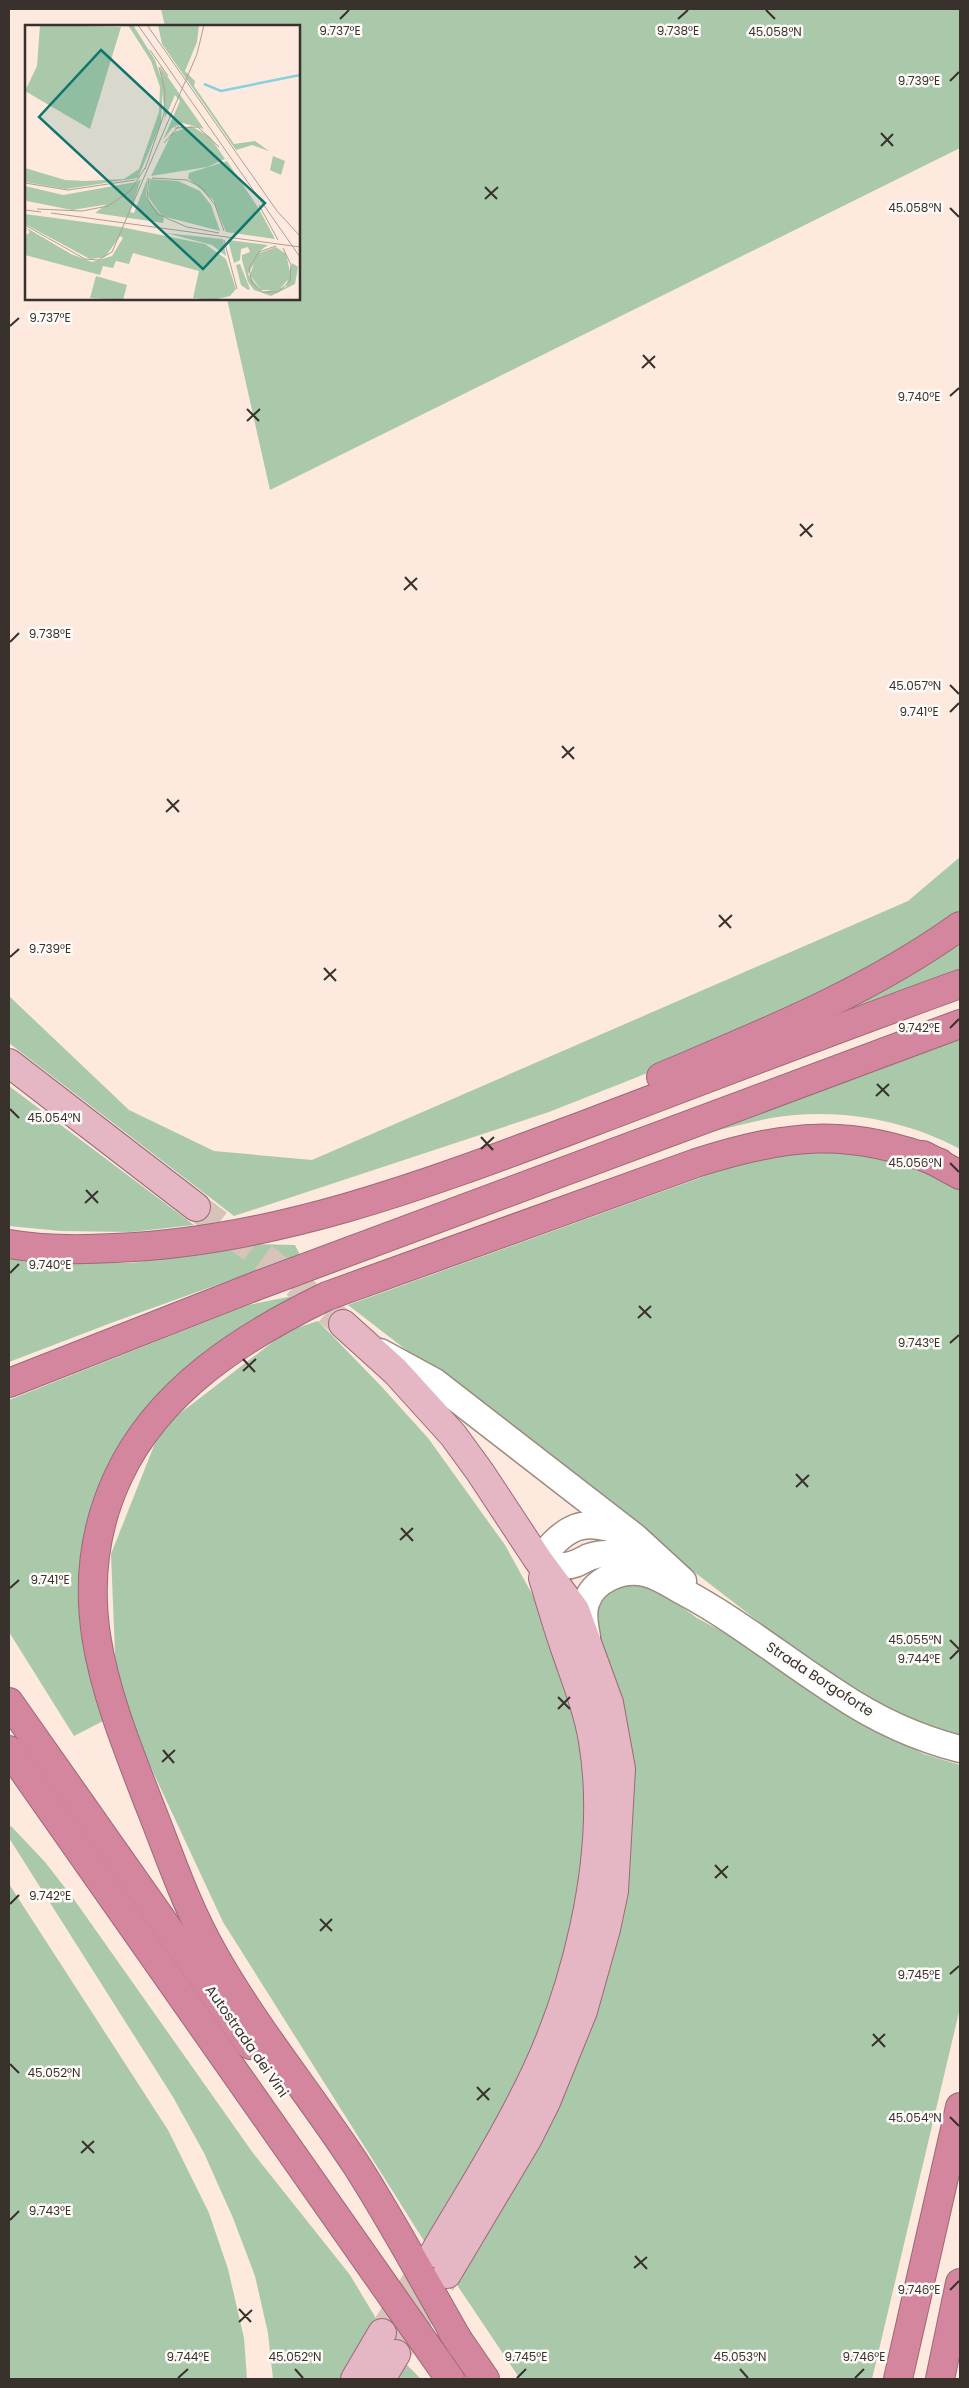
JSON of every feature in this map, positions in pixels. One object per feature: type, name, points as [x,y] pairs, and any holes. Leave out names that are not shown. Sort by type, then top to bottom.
[{"type":"highway","points":[[360,1203],[450,1158],[658,1078],[824,1006],[888,974],[960,926]]},
{"type":"highway","points":[[9,1244],[80,1250],[189,1243],[294,1221],[360,1203],[477,1165],[960,984]]},
{"type":"highway","points":[[9,1383],[382,1239],[960,1024]]},
{"type":"highway","points":[[382,1239],[509,1210],[596,1179],[695,1150],[772,1131],[814,1128],[866,1133],[908,1147],[950,1169]]},
{"type":"highway","points":[[461,2345],[357,2167],[250,2012],[212,1952],[177,1876],[110,1701],[94,1625],[93,1586],[99,1534],[117,1478],[147,1427],[188,1384],[236,1347],[294,1312],[328,1296],[696,1163],[766,1144],[812,1138],[862,1140],[891,1146],[950,1169]]},
{"type":"highway","name":"Autostrada dei Vini","points":[[9,1702],[485,2379]]},
{"type":"highway","name":"Autostrada dei Vini","points":[[9,1750],[450,2379]]},
{"type":"highway","points":[[898,2379],[960,2107]]},
{"type":"highway","points":[[940,2379],[960,2283]]},
{"type":"main road","points":[[9,1063],[196,1208]]},
{"type":"main road","points":[[342,1324],[419,1397],[453,1435],[480,1472],[538,1560],[575,1610],[587,1638],[609,1702],[621,1769],[617,1855],[606,1929],[583,2011],[546,2102],[528,2138],[440,2263],[522,2102],[554,2029],[578,1951],[593,1877],[598,1801],[593,1739],[585,1705],[538,1560]]},
{"type":"main road","points":[[355,2379],[389,2343],[381,2379]]},
{"type":"street","points":[[367,1346],[435,1382],[635,1537],[713,1608]]},
{"type":"street","points":[[635,1537],[609,1527],[582,1526],[564,1532],[538,1560],[564,1566],[602,1554],[629,1558],[643,1563],[689,1594]]},
{"type":"street","points":[[587,1638],[584,1614],[586,1602],[600,1583],[610,1577],[626,1573],[644,1573],[656,1577],[713,1608]]},
{"type":"street","name":"Strada Borgoforte","points":[[713,1608],[837,1694],[877,1717],[921,1736],[960,1749]]},
{"type":"green space","points":[[161,9],[960,9],[960,148],[270,490],[227,300],[300,300],[300,25],[165,25]]},
{"type":"green space","points":[[960,857],[960,913],[827,993],[640,1076],[549,1112],[234,1216],[9,1043],[9,996],[129,1110],[214,1151],[312,1160],[908,901]]},
{"type":"green space","points":[[960,943],[960,969],[829,1017],[908,977]]},
{"type":"green space","points":[[960,1039],[960,1149],[916,1130],[893,1123],[844,1115],[819,1114],[771,1118],[711,1132]]},
{"type":"green space","points":[[9,1086],[194,1225],[131,1232],[61,1231],[9,1226]]},
{"type":"green space","points":[[832,1149],[916,1164],[960,1188],[960,1735],[924,1724],[873,1700],[824,1672],[348,1305],[755,1158]]},
{"type":"green space","points":[[253,1244],[295,1245],[300,1255],[9,1362],[9,1258],[48,1263],[132,1263]]},
{"type":"green space","points":[[318,1291],[267,1317],[100,1493],[107,1719],[74,1736],[9,1632],[9,1400],[248,1305]]},
{"type":"green space","points":[[318,1321],[428,1438],[505,1545],[537,1603],[579,1720],[589,1787],[576,1911],[558,1979],[531,2050],[500,2115],[424,2241],[223,1922],[139,1742],[116,1678],[111,1554],[161,1428],[287,1331]]},
{"type":"green space","points":[[644,1580],[697,1618],[757,1650],[812,1691],[863,1725],[924,1754],[960,1765],[960,2008],[872,2379],[520,2379],[457,2285],[587,2034],[592,1613],[609,1587]]},
{"type":"green space","points":[[11,1826],[45,1862],[73,1898],[253,2153],[350,2275],[380,2325],[348,2379],[273,2379],[268,2333],[255,2276],[233,2218],[204,2153],[173,2097],[9,1838],[9,1828]]},
{"type":"green space","points":[[9,1884],[168,2130],[209,2213],[228,2269],[244,2338],[247,2379],[9,2379]]},
{"type":"green space","points":[[406,2364],[421,2379],[397,2379]]},
{"type":"tunnel","points":[[196,1207],[266,1259],[343,1324]]},
{"type":"tunnel","points":[[382,2333],[432,2256]]},
{"type":"tunnel","points":[[396,2354],[445,2277]]}]
